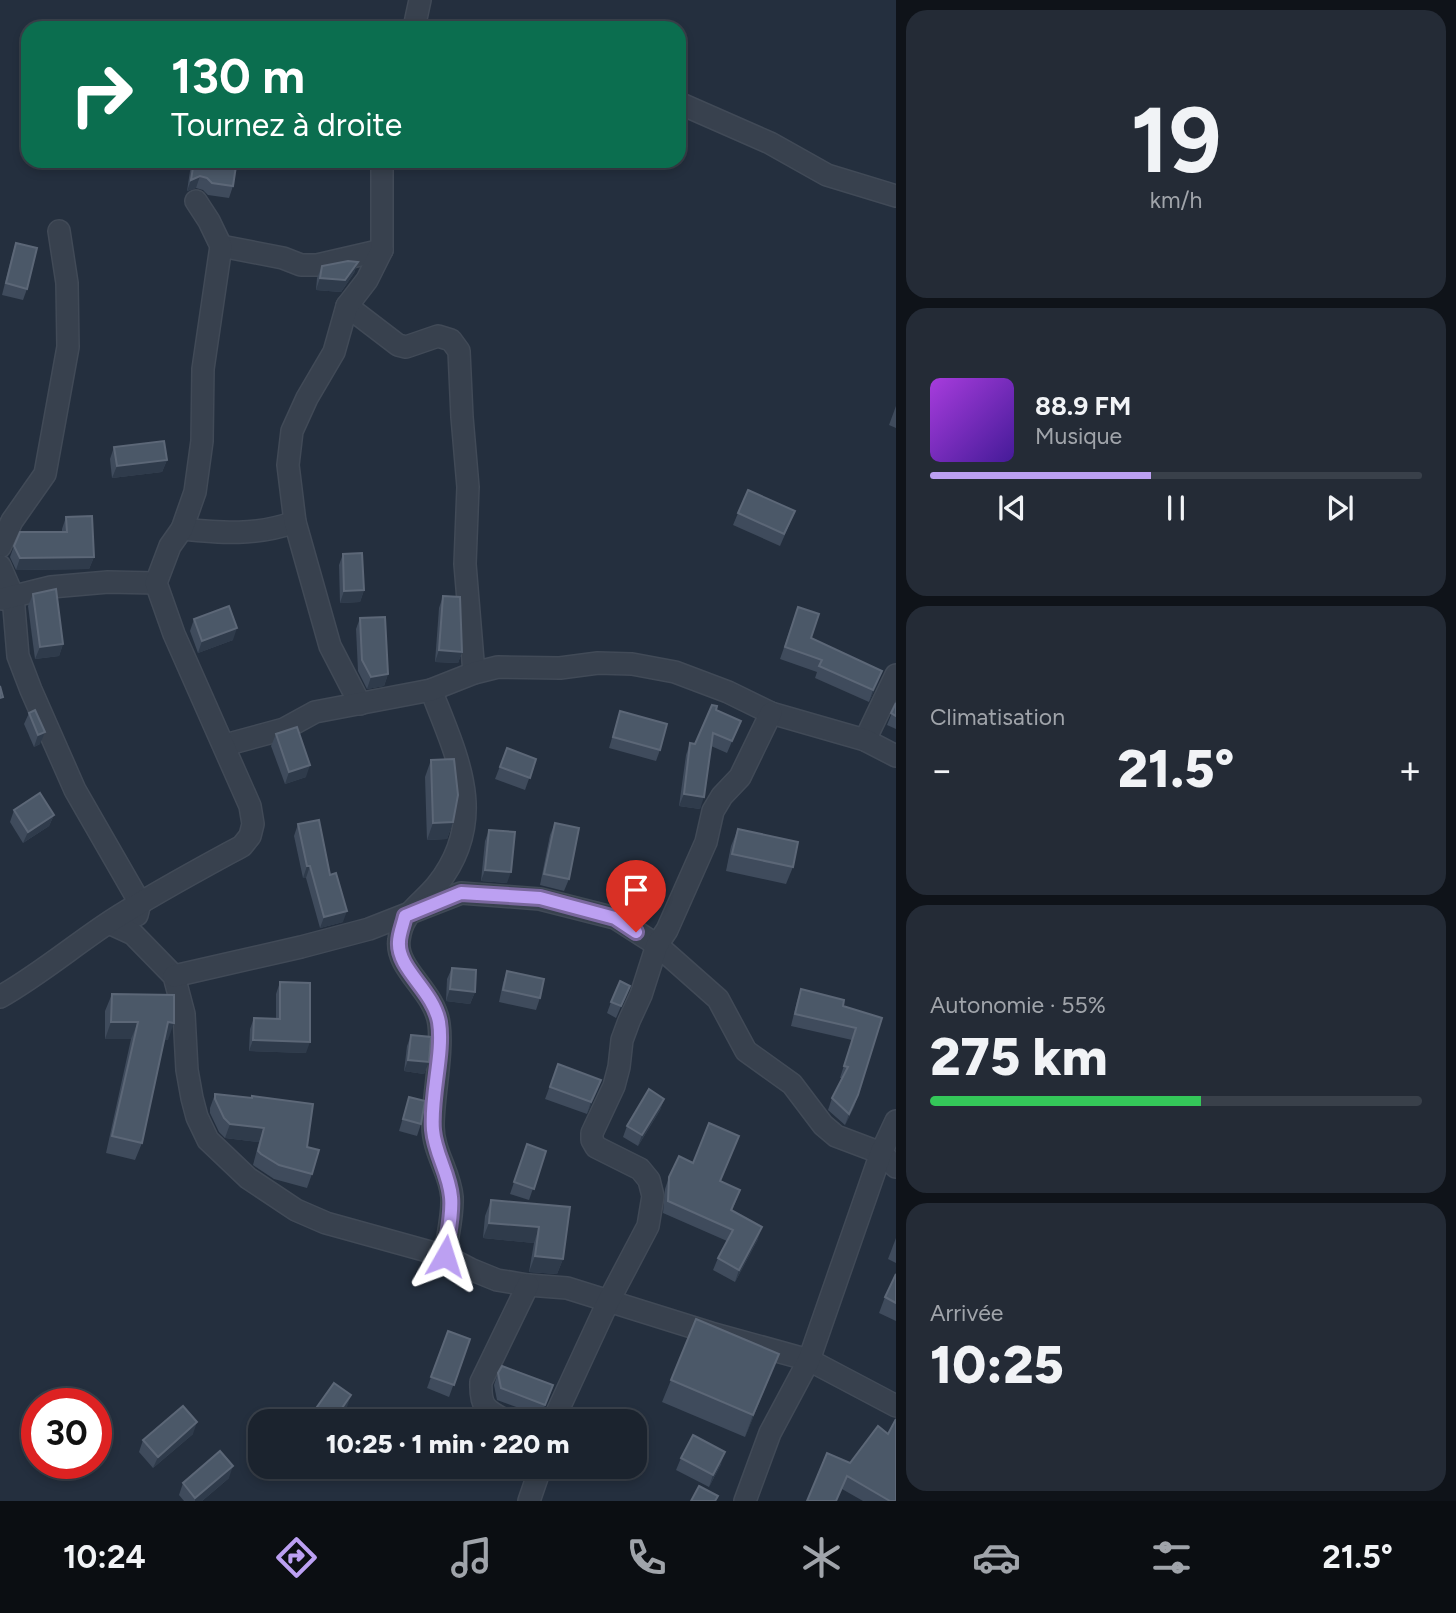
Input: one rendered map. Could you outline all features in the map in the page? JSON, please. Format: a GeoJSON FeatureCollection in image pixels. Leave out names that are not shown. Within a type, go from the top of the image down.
{"type":"FeatureCollection","features":[{"type":"Feature","properties":{"kind":"street"},"geometry":{"type":"LineString","coordinates":[[416,21],[420,0]]}},
{"type":"Feature","properties":{"kind":"street"},"geometry":{"type":"LineString","coordinates":[[686,106],[770,143],[827,175],[896,196]]}},
{"type":"Feature","properties":{"kind":"street"},"geometry":{"type":"LineString","coordinates":[[360,704],[330,646],[295,522],[288,465],[292,431],[307,398],[334,352],[346,306],[367,280],[383,250],[383,168]]}},
{"type":"Feature","properties":{"kind":"street"},"geometry":{"type":"LineString","coordinates":[[0,998],[140,903],[242,846],[250,836],[253,824],[250,806],[174,634],[156,583],[170,546],[182,529],[195,492],[202,441],[202,369],[221,246],[196,201]]}},
{"type":"Feature","properties":{"kind":"street"},"geometry":{"type":"LineString","coordinates":[[0,547],[12,521],[45,474],[68,347],[67,283],[60,231]]}},
{"type":"Feature","properties":{"kind":"street"},"geometry":{"type":"LineString","coordinates":[[221,246],[283,258],[300,265],[317,265],[383,250]]}},
{"type":"Feature","properties":{"kind":"street"},"geometry":{"type":"LineString","coordinates":[[346,306],[398,345],[406,347],[438,336],[451,340],[459,351],[468,487],[465,564],[474,673]]}},
{"type":"Feature","properties":{"kind":"street"},"geometry":{"type":"LineString","coordinates":[[182,529],[215,533],[262,532],[295,522]]}},
{"type":"Feature","properties":{"kind":"street"},"geometry":{"type":"LineString","coordinates":[[0,566],[18,656],[31,690],[75,790],[140,903],[133,934]]}},
{"type":"Feature","properties":{"kind":"street"},"geometry":{"type":"LineString","coordinates":[[7,598],[63,586],[108,582],[156,583]]}},
{"type":"Feature","properties":{"kind":"street"},"geometry":{"type":"LineString","coordinates":[[225,745],[284,729],[315,712],[431,690],[474,673],[498,667],[560,668],[598,663],[632,664],[675,671],[771,713],[865,740],[896,756]]}},
{"type":"Feature","properties":{"kind":"street"},"geometry":{"type":"LineString","coordinates":[[865,740],[896,675]]}},
{"type":"Feature","properties":{"kind":"street"},"geometry":{"type":"LineString","coordinates":[[431,690],[464,782],[466,830],[452,866],[431,893],[405,916],[398,941],[403,964],[428,995],[436,1009],[439,1026],[432,1128],[436,1151],[452,1197],[445,1256]]}},
{"type":"Feature","properties":{"kind":"street"},"geometry":{"type":"LineString","coordinates":[[559,1409],[608,1302],[648,1226],[653,1196],[649,1180],[639,1169],[596,1147],[592,1133],[614,1086],[622,1040],[641,995],[657,945],[667,930],[706,842],[713,811],[722,796],[740,777],[771,713]]}},
{"type":"Feature","properties":{"kind":"street"},"geometry":{"type":"LineString","coordinates":[[174,976],[301,947],[405,916],[461,893],[540,898],[615,918],[657,945],[718,999],[747,1051],[792,1084],[823,1125],[836,1136],[888,1160]]}},
{"type":"Feature","properties":{"kind":"street"},"geometry":{"type":"LineString","coordinates":[[109,923],[133,934],[174,976],[184,1014],[187,1070],[192,1098],[208,1140],[247,1178],[296,1210],[326,1223],[445,1256],[497,1280],[567,1287],[608,1302],[809,1360],[896,1406]]}},
{"type":"Feature","properties":{"kind":"street"},"geometry":{"type":"LineString","coordinates":[[745,1501],[770,1433],[809,1360],[888,1160],[896,1121]]}},
{"type":"Feature","properties":{"kind":"street"},"geometry":{"type":"LineString","coordinates":[[486,1409],[480,1397],[481,1382],[528,1285]]}},
{"type":"Feature","properties":{"kind":"street"},"geometry":{"type":"LineString","coordinates":[[529,1501],[537,1479]]}},
{"type":"Feature","properties":{"kind":"building"},"geometry":{"type":"Polygon","coordinates":[[[193,168],[236,168],[233,186],[212,183],[200,176],[191,180],[193,168]]]}},
{"type":"Feature","properties":{"kind":"building"},"geometry":{"type":"Polygon","coordinates":[[[16,243],[37,248],[27,289],[6,283],[16,243]]]}},
{"type":"Feature","properties":{"kind":"building"},"geometry":{"type":"Polygon","coordinates":[[[358,262],[345,280],[320,278],[322,266],[358,262]]]}},
{"type":"Feature","properties":{"kind":"building"},"geometry":{"type":"Polygon","coordinates":[[[164,441],[167,460],[117,466],[114,447],[164,441]]]}},
{"type":"Feature","properties":{"kind":"building"},"geometry":{"type":"Polygon","coordinates":[[[748,490],[795,511],[784,534],[738,513],[748,490]]]}},
{"type":"Feature","properties":{"kind":"building"},"geometry":{"type":"Polygon","coordinates":[[[92,516],[94,557],[20,558],[14,546],[20,532],[67,532],[66,517],[92,516]]]}},
{"type":"Feature","properties":{"kind":"building"},"geometry":{"type":"Polygon","coordinates":[[[362,553],[364,590],[344,591],[343,554],[362,553]]]}},
{"type":"Feature","properties":{"kind":"building"},"geometry":{"type":"Polygon","coordinates":[[[56,589],[63,644],[40,647],[33,594],[56,589]]]}},
{"type":"Feature","properties":{"kind":"building"},"geometry":{"type":"Polygon","coordinates":[[[443,596],[460,597],[462,652],[439,650],[443,596]]]}},
{"type":"Feature","properties":{"kind":"building"},"geometry":{"type":"Polygon","coordinates":[[[229,606],[237,628],[202,641],[194,619],[229,606]]]}},
{"type":"Feature","properties":{"kind":"building"},"geometry":{"type":"Polygon","coordinates":[[[798,607],[819,614],[811,638],[882,671],[873,690],[819,666],[822,660],[785,647],[798,607]]]}},
{"type":"Feature","properties":{"kind":"building"},"geometry":{"type":"Polygon","coordinates":[[[385,617],[388,674],[371,677],[362,660],[360,618],[385,617]]]}},
{"type":"Feature","properties":{"kind":"building"},"geometry":{"type":"Polygon","coordinates":[[[896,703],[896,716],[891,713],[896,703]]]}},
{"type":"Feature","properties":{"kind":"building"},"geometry":{"type":"Polygon","coordinates":[[[712,705],[717,706],[716,710],[741,721],[732,741],[713,733],[704,797],[684,794],[690,743],[695,744],[712,705]]]}},
{"type":"Feature","properties":{"kind":"building"},"geometry":{"type":"Polygon","coordinates":[[[35,710],[45,732],[38,735],[29,713],[35,710]]]}},
{"type":"Feature","properties":{"kind":"building"},"geometry":{"type":"Polygon","coordinates":[[[620,711],[667,724],[660,750],[613,737],[620,711]]]}},
{"type":"Feature","properties":{"kind":"building"},"geometry":{"type":"Polygon","coordinates":[[[297,727],[310,765],[289,772],[276,734],[297,727]]]}},
{"type":"Feature","properties":{"kind":"building"},"geometry":{"type":"Polygon","coordinates":[[[507,748],[536,759],[530,778],[500,767],[507,748]]]}},
{"type":"Feature","properties":{"kind":"building"},"geometry":{"type":"Polygon","coordinates":[[[454,759],[458,795],[453,822],[433,823],[431,760],[454,759]]]}},
{"type":"Feature","properties":{"kind":"building"},"geometry":{"type":"Polygon","coordinates":[[[40,793],[54,815],[28,832],[14,810],[40,793]]]}},
{"type":"Feature","properties":{"kind":"building"},"geometry":{"type":"Polygon","coordinates":[[[319,820],[330,875],[336,873],[347,911],[324,917],[310,866],[307,866],[298,824],[319,820]]]}},
{"type":"Feature","properties":{"kind":"building"},"geometry":{"type":"Polygon","coordinates":[[[555,823],[579,828],[569,879],[544,874],[555,823]]]}},
{"type":"Feature","properties":{"kind":"building"},"geometry":{"type":"Polygon","coordinates":[[[738,829],[798,842],[793,867],[732,854],[738,829]]]}},
{"type":"Feature","properties":{"kind":"building"},"geometry":{"type":"Polygon","coordinates":[[[489,830],[515,832],[511,872],[485,870],[489,830]]]}},
{"type":"Feature","properties":{"kind":"building"},"geometry":{"type":"Polygon","coordinates":[[[452,968],[476,970],[475,992],[450,989],[452,968]]]}},
{"type":"Feature","properties":{"kind":"building"},"geometry":{"type":"Polygon","coordinates":[[[507,971],[544,979],[540,998],[503,990],[507,971]]]}},
{"type":"Feature","properties":{"kind":"building"},"geometry":{"type":"Polygon","coordinates":[[[620,981],[630,986],[621,1006],[611,1002],[620,981]]]}},
{"type":"Feature","properties":{"kind":"building"},"geometry":{"type":"Polygon","coordinates":[[[280,982],[310,983],[310,1042],[253,1040],[254,1018],[280,1019],[280,982]]]}},
{"type":"Feature","properties":{"kind":"building"},"geometry":{"type":"Polygon","coordinates":[[[801,989],[844,1000],[843,1006],[882,1018],[858,1095],[849,1114],[832,1098],[848,1067],[844,1066],[856,1028],[795,1014],[801,989]]]}},
{"type":"Feature","properties":{"kind":"building"},"geometry":{"type":"Polygon","coordinates":[[[112,994],[174,995],[174,1023],[168,1022],[142,1143],[112,1136],[138,1022],[111,1022],[112,994]]]}},
{"type":"Feature","properties":{"kind":"building"},"geometry":{"type":"Polygon","coordinates":[[[411,1035],[431,1037],[429,1062],[408,1060],[411,1035]]]}},
{"type":"Feature","properties":{"kind":"building"},"geometry":{"type":"Polygon","coordinates":[[[558,1064],[601,1080],[591,1102],[550,1087],[558,1064]]]}},
{"type":"Feature","properties":{"kind":"building"},"geometry":{"type":"Polygon","coordinates":[[[649,1089],[664,1099],[642,1135],[627,1126],[649,1089]]]}},
{"type":"Feature","properties":{"kind":"building"},"geometry":{"type":"Polygon","coordinates":[[[215,1094],[313,1104],[307,1147],[319,1150],[312,1174],[279,1165],[261,1154],[258,1151],[264,1128],[230,1124],[224,1118],[215,1094]]]}},
{"type":"Feature","properties":{"kind":"building"},"geometry":{"type":"Polygon","coordinates":[[[409,1097],[425,1101],[421,1124],[403,1119],[409,1097]]]}},
{"type":"Feature","properties":{"kind":"building"},"geometry":{"type":"Polygon","coordinates":[[[709,1123],[739,1136],[720,1181],[740,1190],[731,1210],[762,1227],[739,1270],[718,1258],[733,1230],[668,1201],[669,1177],[679,1156],[693,1163],[709,1123]]]}},
{"type":"Feature","properties":{"kind":"building"},"geometry":{"type":"Polygon","coordinates":[[[527,1144],[546,1151],[534,1189],[514,1182],[527,1144]]]}},
{"type":"Feature","properties":{"kind":"building"},"geometry":{"type":"Polygon","coordinates":[[[491,1200],[570,1207],[563,1259],[535,1256],[539,1227],[489,1223],[491,1200]]]}},
{"type":"Feature","properties":{"kind":"building"},"geometry":{"type":"Polygon","coordinates":[[[896,1274],[896,1303],[885,1297],[896,1274]]]}},
{"type":"Feature","properties":{"kind":"building"},"geometry":{"type":"Polygon","coordinates":[[[696,1319],[779,1354],[753,1415],[671,1380],[696,1319]]]}},
{"type":"Feature","properties":{"kind":"building"},"geometry":{"type":"Polygon","coordinates":[[[448,1331],[470,1339],[454,1385],[431,1377],[448,1331]]]}},
{"type":"Feature","properties":{"kind":"building"},"geometry":{"type":"Polygon","coordinates":[[[502,1366],[553,1385],[545,1405],[501,1388],[498,1373],[502,1366]]]}},
{"type":"Feature","properties":{"kind":"building"},"geometry":{"type":"Polygon","coordinates":[[[334,1383],[351,1395],[341,1409],[316,1409],[334,1383]]]}},
{"type":"Feature","properties":{"kind":"building"},"geometry":{"type":"Polygon","coordinates":[[[183,1406],[197,1422],[158,1457],[143,1440],[183,1406]]]}},
{"type":"Feature","properties":{"kind":"building"},"geometry":{"type":"Polygon","coordinates":[[[896,1419],[896,1501],[890,1501],[847,1476],[836,1501],[807,1501],[827,1453],[850,1463],[878,1426],[888,1434],[896,1419]]]}},
{"type":"Feature","properties":{"kind":"building"},"geometry":{"type":"Polygon","coordinates":[[[693,1435],[725,1452],[713,1475],[681,1458],[693,1435]]]}},
{"type":"Feature","properties":{"kind":"building"},"geometry":{"type":"Polygon","coordinates":[[[220,1451],[233,1466],[195,1498],[183,1483],[220,1451]]]}},
{"type":"Feature","properties":{"kind":"building"},"geometry":{"type":"Polygon","coordinates":[[[699,1486],[718,1496],[715,1501],[691,1501],[699,1486]]]}},
{"type":"Feature","properties":{"kind":"route"},"geometry":{"type":"LineString","coordinates":[[445,1256],[452,1197],[436,1151],[432,1128],[439,1026],[436,1009],[403,964],[399,952],[398,941],[405,916],[461,893],[540,898],[615,918],[636,932]]}}]}
